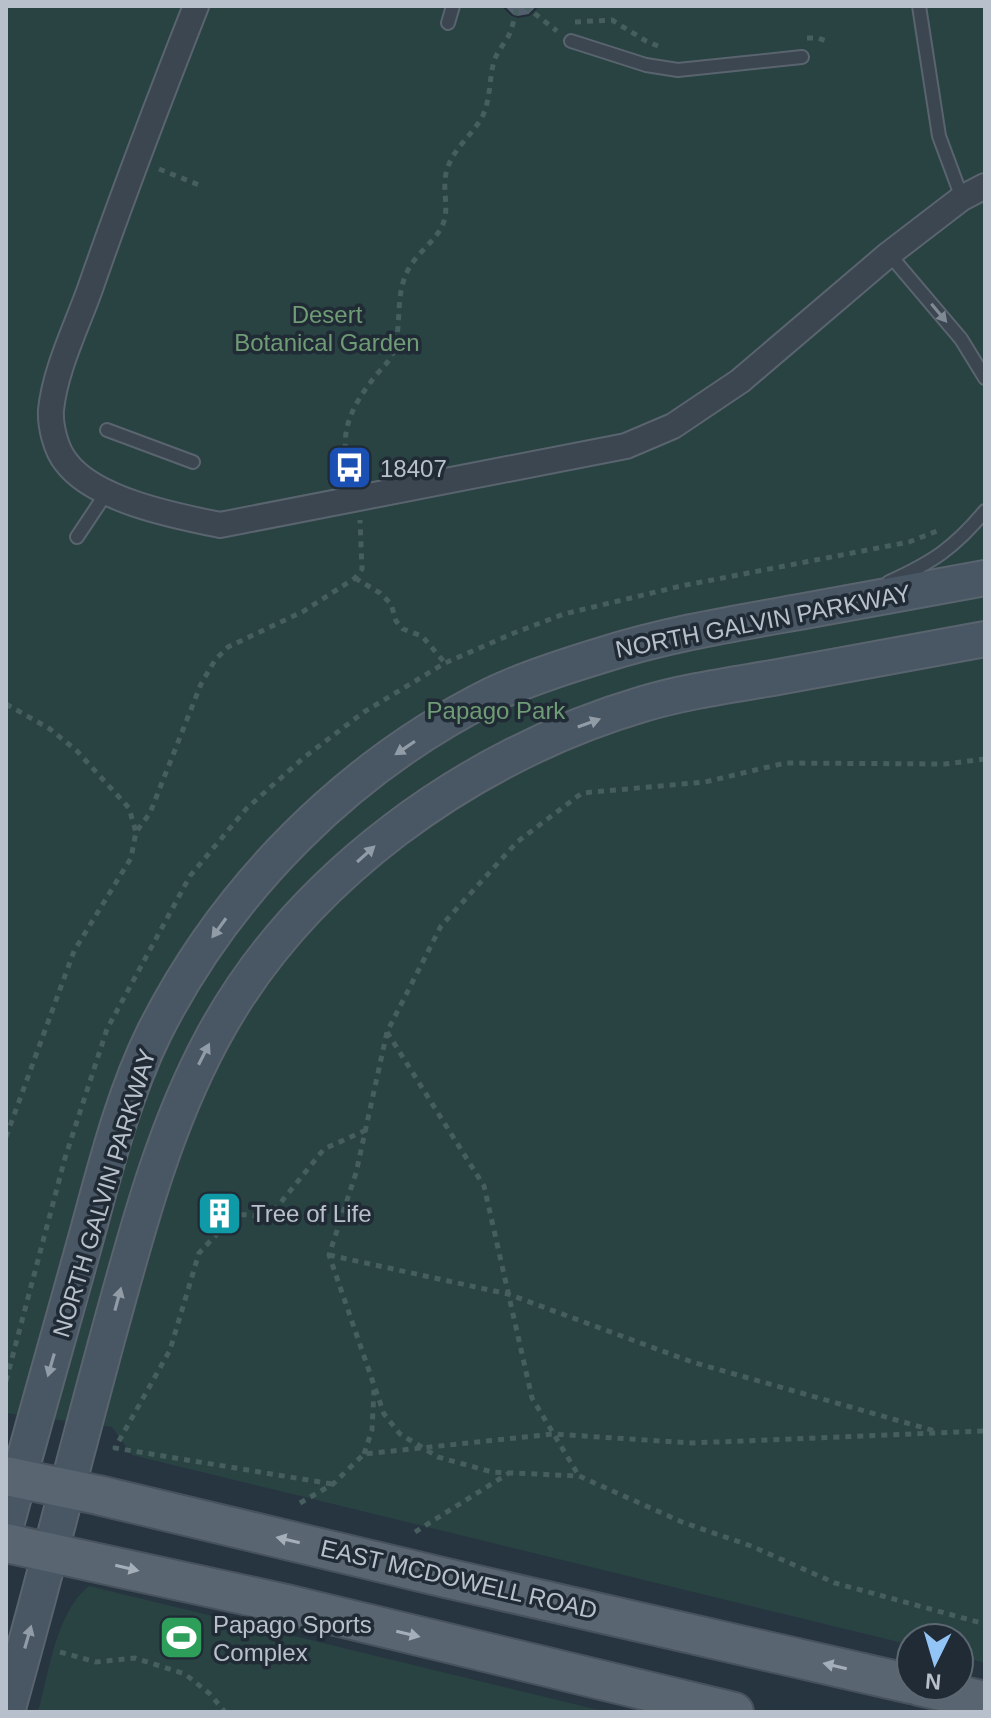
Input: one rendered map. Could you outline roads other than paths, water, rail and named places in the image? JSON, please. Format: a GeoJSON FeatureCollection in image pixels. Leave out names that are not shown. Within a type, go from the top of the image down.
{"type":"FeatureCollection","features":[{"type":"Feature","properties":{"kind":"main road","name":"NORTH GALVIN PARKWAY"},"geometry":{"type":"LineString","coordinates":[[6,1526],[12,1478],[138,1070],[155,1032],[201,954],[252,885],[291,842],[363,778],[440,725],[493,695],[598,656],[653,640],[985,578]]}},
{"type":"Feature","properties":{"kind":"main road","name":"NORTH GALVIN PARKWAY"},"geometry":{"type":"LineString","coordinates":[[7,1712],[136,1235],[167,1135],[213,1037],[242,988],[300,918],[381,840],[429,804],[477,773],[580,726],[641,705],[694,692],[985,639]]}},
{"type":"Feature","properties":{"kind":"main road","name":"EAST MCDOWELL ROAD"},"geometry":{"type":"LineString","coordinates":[[12,1478],[67,1488],[895,1680]]}},
{"type":"Feature","properties":{"kind":"main road"},"geometry":{"type":"LineString","coordinates":[[6,1543],[734,1712]]}},
{"type":"Feature","properties":{"kind":"street"},"geometry":{"type":"LineString","coordinates":[[193,7],[103,251],[58,379],[51,410],[52,428],[64,461],[81,477],[107,492],[175,516],[220,525],[626,446],[673,426],[740,381],[889,254],[962,198],[985,186]]}},
{"type":"Feature","properties":{"kind":"lane"},"geometry":{"type":"LineString","coordinates":[[448,23],[453,6]]}},
{"type":"Feature","properties":{"kind":"lane"},"geometry":{"type":"LineString","coordinates":[[919,6],[939,136],[962,198]]}},
{"type":"Feature","properties":{"kind":"lane"},"geometry":{"type":"LineString","coordinates":[[571,41],[646,65],[678,70],[802,57]]}},
{"type":"Feature","properties":{"kind":"lane"},"geometry":{"type":"LineString","coordinates":[[889,254],[961,339],[985,378]]}},
{"type":"Feature","properties":{"kind":"lane"},"geometry":{"type":"LineString","coordinates":[[107,430],[193,462]]}},
{"type":"Feature","properties":{"kind":"lane"},"geometry":{"type":"LineString","coordinates":[[77,537],[107,492]]}},
{"type":"Feature","properties":{"kind":"lane"},"geometry":{"type":"LineString","coordinates":[[837,605],[925,565],[952,547],[985,511]]}},
{"type":"Feature","properties":{"kind":"place","name":"18407"},"geometry":{"type":"Point","coordinates":[349,468]}},
{"type":"Feature","properties":{"kind":"place","name":"Tree of Life"},"geometry":{"type":"Point","coordinates":[220,1213]}},
{"type":"Feature","properties":{"kind":"place","name":"Papago Sports Complex"},"geometry":{"type":"Point","coordinates":[182,1638]}},
{"type":"Feature","properties":{"kind":"park label","name":"Desert Botanical Garden"},"geometry":{"type":"Point","coordinates":[327,328]}},
{"type":"Feature","properties":{"kind":"park label","name":"Papago Park"},"geometry":{"type":"Point","coordinates":[496,710]}}]}
